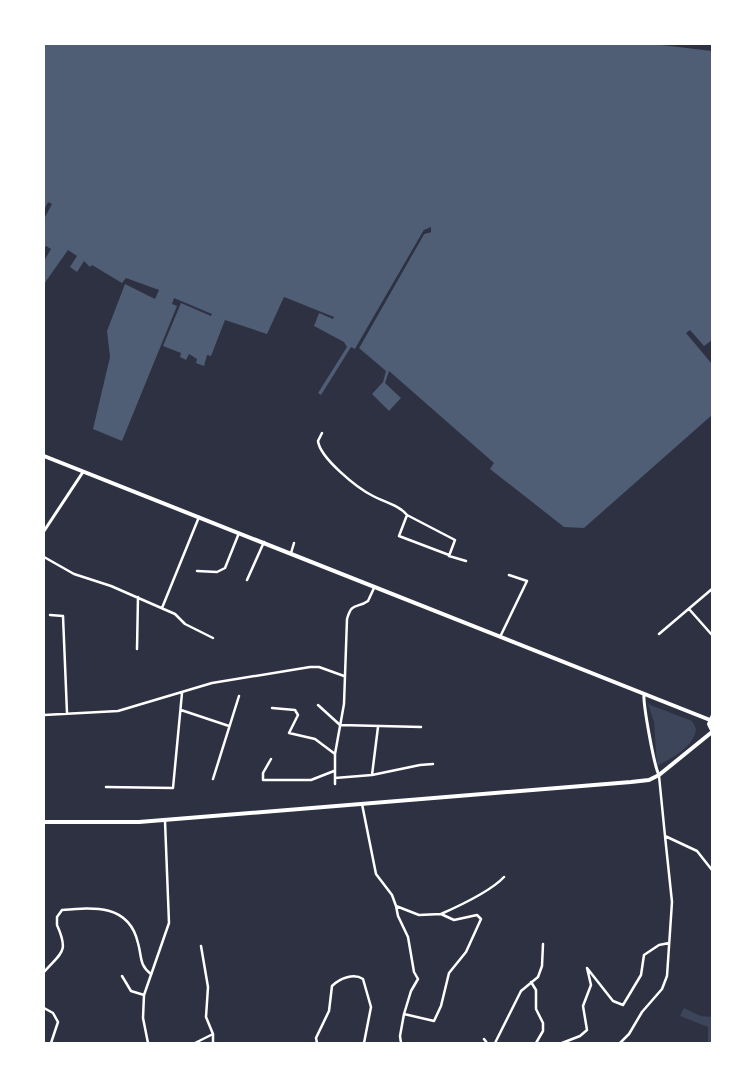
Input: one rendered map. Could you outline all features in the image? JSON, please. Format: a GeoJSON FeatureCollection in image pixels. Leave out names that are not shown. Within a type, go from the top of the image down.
{"type":"FeatureCollection","features":[{"type":"Feature","properties":{"kind":"main road"},"geometry":{"type":"LineString","coordinates":[[44,456],[711,719],[709,726],[712,731],[659,775],[649,780],[138,822],[44,822]]}},
{"type":"Feature","properties":{"kind":"main road"},"geometry":{"type":"LineString","coordinates":[[44,531],[83,472]]}},
{"type":"Feature","properties":{"kind":"main road"},"geometry":{"type":"LineString","coordinates":[[644,694],[643,703],[649,722],[654,767],[659,775]]}},
{"type":"Feature","properties":{"kind":"street"},"geometry":{"type":"LineString","coordinates":[[322,434],[318,441],[326,458],[364,491],[404,510],[407,515],[455,540],[450,556]]}},
{"type":"Feature","properties":{"kind":"street"},"geometry":{"type":"LineString","coordinates":[[407,515],[399,536],[466,561]]}},
{"type":"Feature","properties":{"kind":"street"},"geometry":{"type":"LineString","coordinates":[[162,608],[199,517]]}},
{"type":"Feature","properties":{"kind":"street"},"geometry":{"type":"LineString","coordinates":[[197,571],[217,572],[225,568],[239,533]]}},
{"type":"Feature","properties":{"kind":"street"},"geometry":{"type":"LineString","coordinates":[[247,580],[264,542]]}},
{"type":"Feature","properties":{"kind":"street"},"geometry":{"type":"LineString","coordinates":[[291,553],[294,543]]}},
{"type":"Feature","properties":{"kind":"street"},"geometry":{"type":"LineString","coordinates":[[44,557],[74,574],[175,614],[184,624],[213,638]]}},
{"type":"Feature","properties":{"kind":"street"},"geometry":{"type":"LineString","coordinates":[[500,637],[527,581],[509,575]]}},
{"type":"Feature","properties":{"kind":"street"},"geometry":{"type":"LineString","coordinates":[[335,784],[334,771],[344,704],[347,619],[349,610],[368,601],[375,587]]}},
{"type":"Feature","properties":{"kind":"street"},"geometry":{"type":"LineString","coordinates":[[659,634],[712,590]]}},
{"type":"Feature","properties":{"kind":"street"},"geometry":{"type":"LineString","coordinates":[[137,649],[138,598]]}},
{"type":"Feature","properties":{"kind":"street"},"geometry":{"type":"LineString","coordinates":[[689,609],[712,635]]}},
{"type":"Feature","properties":{"kind":"street"},"geometry":{"type":"LineString","coordinates":[[50,615],[63,616],[66,713]]}},
{"type":"Feature","properties":{"kind":"street"},"geometry":{"type":"LineString","coordinates":[[44,715],[118,711],[212,683],[310,667],[344,676]]}},
{"type":"Feature","properties":{"kind":"street"},"geometry":{"type":"LineString","coordinates":[[106,788],[173,788],[182,693]]}},
{"type":"Feature","properties":{"kind":"street"},"geometry":{"type":"LineString","coordinates":[[213,779],[239,696]]}},
{"type":"Feature","properties":{"kind":"street"},"geometry":{"type":"LineString","coordinates":[[318,705],[340,725],[421,727]]}},
{"type":"Feature","properties":{"kind":"street"},"geometry":{"type":"LineString","coordinates":[[272,708],[295,710],[298,715],[289,734],[316,738],[336,754]]}},
{"type":"Feature","properties":{"kind":"street"},"geometry":{"type":"LineString","coordinates":[[181,710],[229,726]]}},
{"type":"Feature","properties":{"kind":"street"},"geometry":{"type":"LineString","coordinates":[[372,776],[378,727]]}},
{"type":"Feature","properties":{"kind":"street"},"geometry":{"type":"LineString","coordinates":[[272,759],[263,773],[263,780],[311,780],[334,771]]}},
{"type":"Feature","properties":{"kind":"street"},"geometry":{"type":"LineString","coordinates":[[335,778],[372,776],[420,764],[433,764]]}},
{"type":"Feature","properties":{"kind":"street"},"geometry":{"type":"LineString","coordinates":[[620,1043],[629,1034],[642,1012],[665,984],[672,902],[659,775]]}},
{"type":"Feature","properties":{"kind":"street"},"geometry":{"type":"LineString","coordinates":[[362,804],[376,874],[392,895],[398,916],[408,938],[414,972],[418,979],[411,991],[404,1014],[400,1036],[401,1043]]}},
{"type":"Feature","properties":{"kind":"street"},"geometry":{"type":"LineString","coordinates":[[148,1043],[144,1018],[144,995],[169,923],[165,819]]}},
{"type":"Feature","properties":{"kind":"street"},"geometry":{"type":"LineString","coordinates":[[665,836],[697,851],[712,870]]}},
{"type":"Feature","properties":{"kind":"street"},"geometry":{"type":"LineString","coordinates":[[396,906],[419,915],[441,914],[498,884],[504,877]]}},
{"type":"Feature","properties":{"kind":"street"},"geometry":{"type":"LineString","coordinates":[[44,972],[57,959],[63,949],[63,934],[57,925],[62,910],[97,907],[118,915],[133,929],[139,946],[142,966],[150,974]]}},
{"type":"Feature","properties":{"kind":"street"},"geometry":{"type":"LineString","coordinates":[[404,1014],[436,1020],[449,973],[466,952],[481,918],[478,915],[473,915],[454,920],[441,914]]}},
{"type":"Feature","properties":{"kind":"street"},"geometry":{"type":"LineString","coordinates":[[562,1043],[584,1034],[587,1030],[583,1006],[591,985],[588,968],[613,1001],[624,1006],[641,975],[644,955],[659,945],[669,943]]}},
{"type":"Feature","properties":{"kind":"street"},"geometry":{"type":"LineString","coordinates":[[495,1043],[521,991],[538,977],[542,966],[543,944]]}},
{"type":"Feature","properties":{"kind":"street"},"geometry":{"type":"LineString","coordinates":[[202,946],[208,987],[206,1017],[213,1034],[213,1043]]}},
{"type":"Feature","properties":{"kind":"street"},"geometry":{"type":"LineString","coordinates":[[122,976],[131,991],[144,995]]}},
{"type":"Feature","properties":{"kind":"street"},"geometry":{"type":"LineString","coordinates":[[317,1043],[316,1038],[329,1011],[332,986],[342,980],[356,976],[363,979],[371,1007],[364,1043]]}},
{"type":"Feature","properties":{"kind":"street"},"geometry":{"type":"LineString","coordinates":[[532,982],[536,990],[536,1009],[543,1023],[543,1031],[536,1043]]}},
{"type":"Feature","properties":{"kind":"street"},"geometry":{"type":"LineString","coordinates":[[44,1008],[53,1013],[58,1022],[51,1043]]}},
{"type":"Feature","properties":{"kind":"street"},"geometry":{"type":"LineString","coordinates":[[195,1043],[213,1034]]}},
{"type":"Feature","properties":{"kind":"street"},"geometry":{"type":"LineString","coordinates":[[484,1039],[487,1043]]}},
{"type":"Feature","properties":{"kind":"shaded area"},"geometry":{"type":"Polygon","coordinates":[[[44,44],[653,44],[712,51],[712,340],[704,346],[690,330],[686,333],[712,364],[712,415],[584,528],[564,527],[490,469],[494,463],[389,371],[385,383],[401,398],[389,411],[372,394],[383,382],[386,371],[359,348],[424,234],[431,232],[424,230],[355,349],[351,347],[321,395],[318,393],[347,347],[344,342],[314,326],[319,313],[333,319],[334,317],[284,297],[267,334],[225,320],[211,356],[207,355],[204,366],[196,363],[197,359],[189,354],[186,360],[180,357],[181,353],[163,346],[181,303],[211,316],[212,314],[174,298],[172,304],[177,306],[122,441],[93,429],[110,357],[107,331],[125,284],[155,299],[159,290],[126,278],[122,283],[92,265],[90,267],[84,261],[77,272],[70,267],[77,256],[68,250],[44,284],[44,261],[51,249],[46,246],[44,249],[44,219],[52,204],[48,202],[44,210],[44,44]]]}},
{"type":"Feature","properties":{"kind":"shaded area"},"geometry":{"type":"Polygon","coordinates":[[[648,704],[692,721],[696,729],[695,735],[687,746],[675,756],[657,766],[654,722],[648,704]]]}},
{"type":"Feature","properties":{"kind":"shaded area"},"geometry":{"type":"Polygon","coordinates":[[[684,1008],[701,1016],[712,1017],[712,1043],[708,1043],[708,1027],[680,1016],[684,1008]]]}},
{"type":"Feature","properties":{"kind":"pier"},"geometry":{"type":"Polygon","coordinates":[[[431,227],[431,232],[424,234],[359,348],[355,349],[424,230],[431,227]]]}}]}
